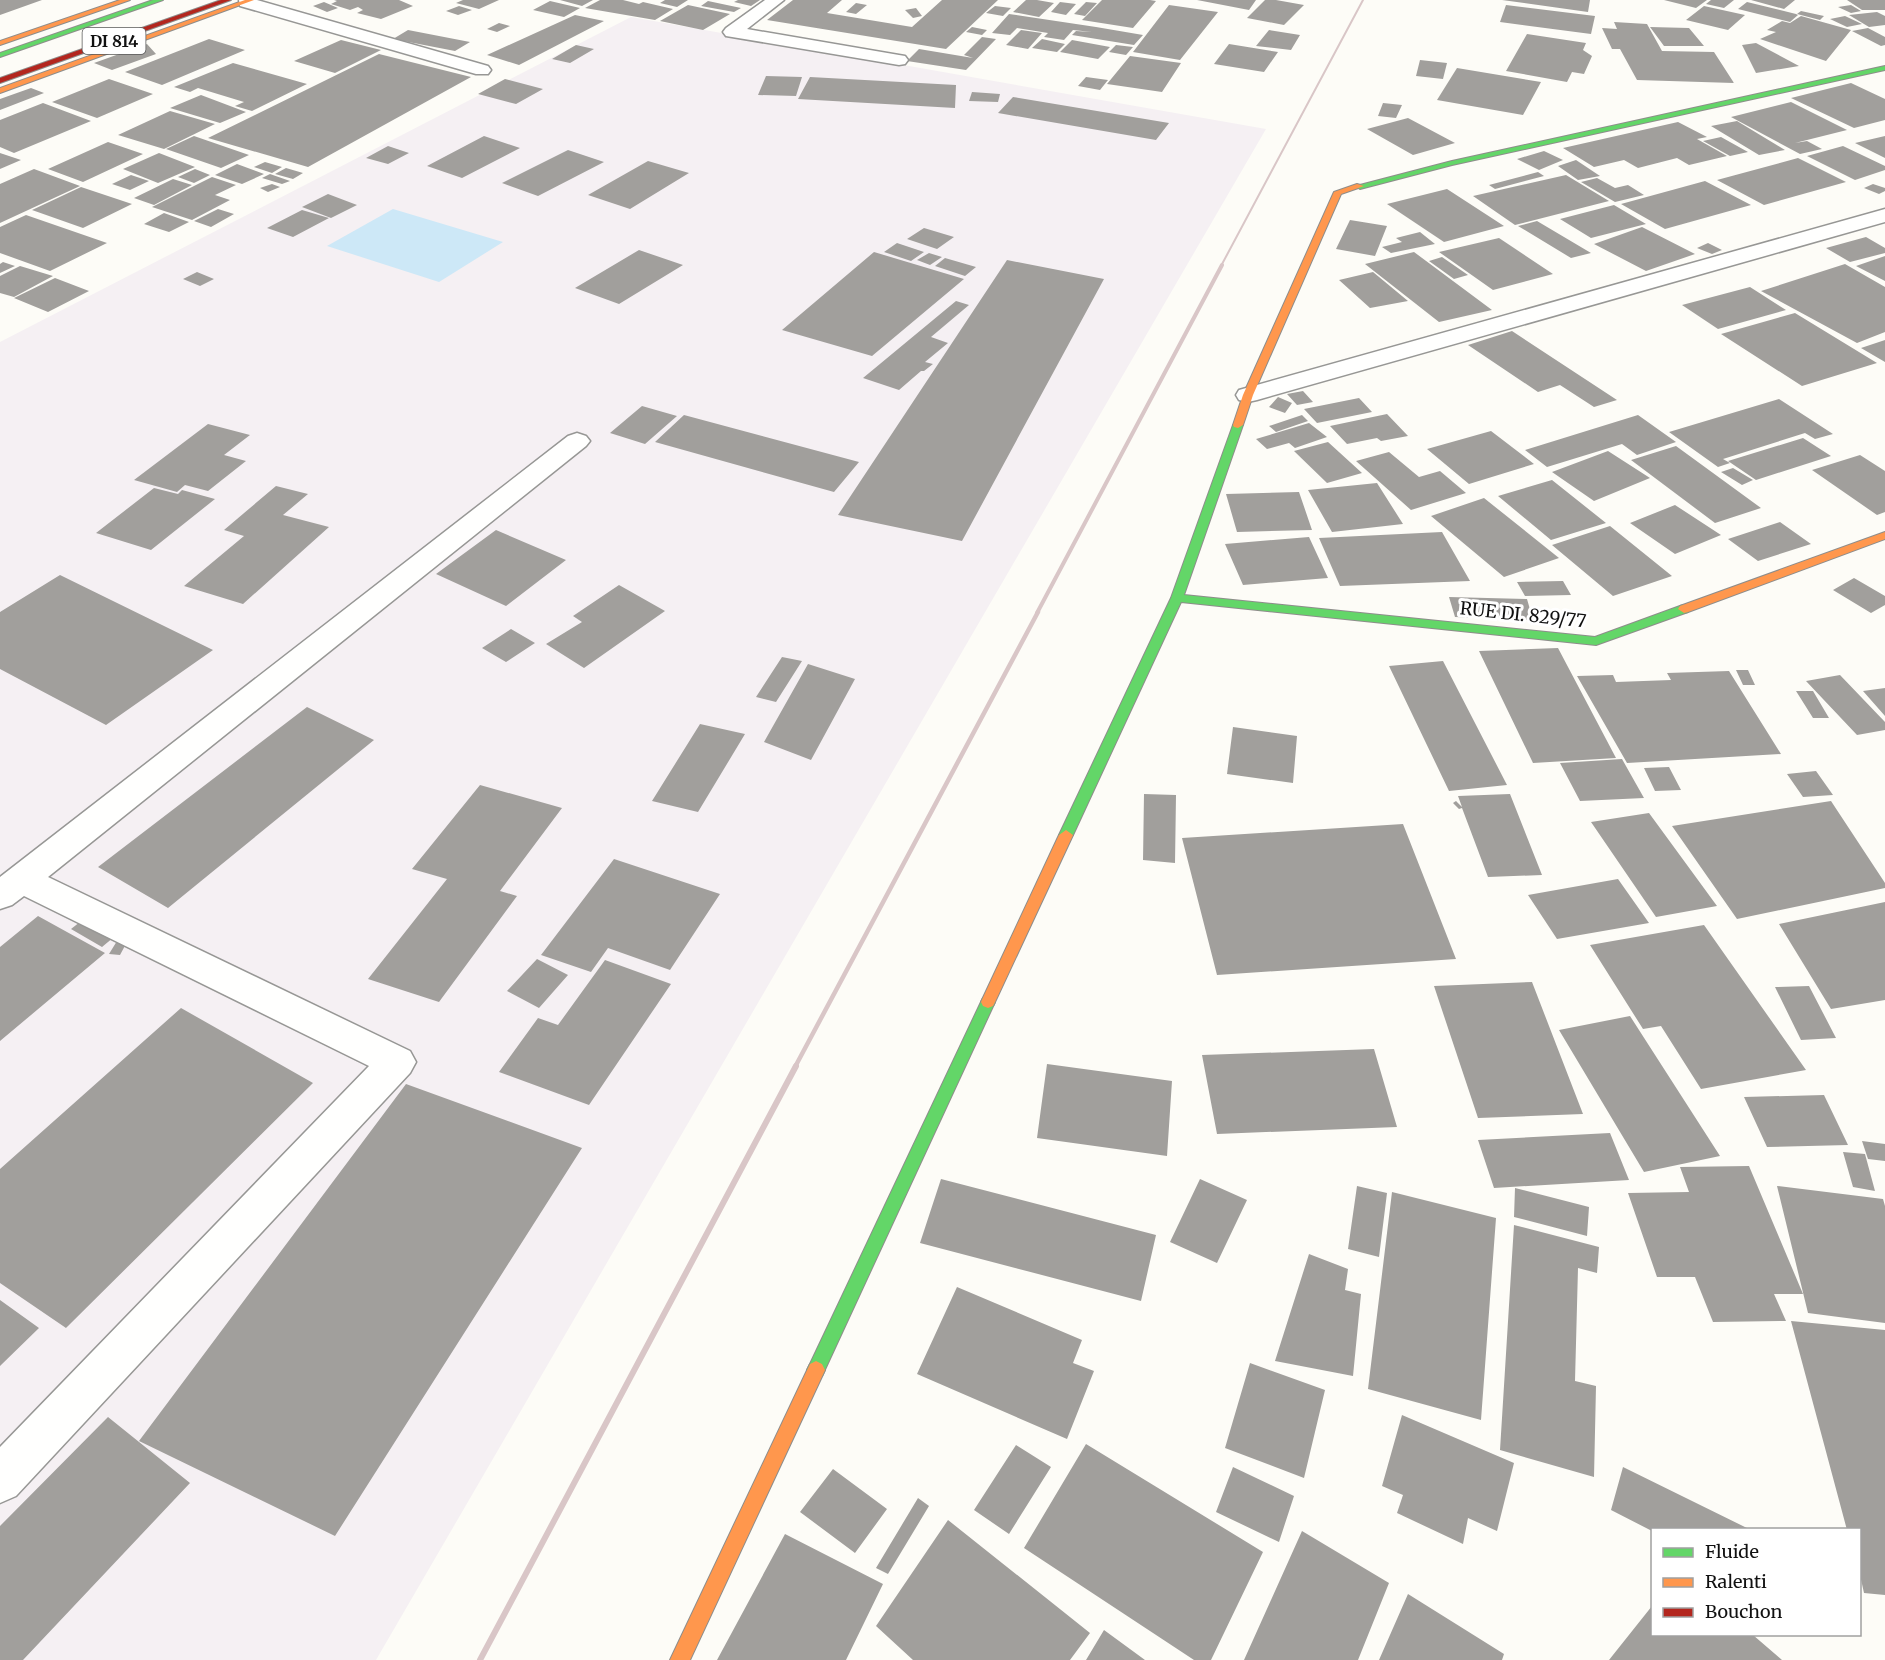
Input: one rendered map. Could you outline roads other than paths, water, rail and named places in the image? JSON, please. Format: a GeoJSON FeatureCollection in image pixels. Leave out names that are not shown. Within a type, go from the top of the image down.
{"type":"FeatureCollection","features":[{"type":"Feature","properties":{"kind":"street"},"geometry":{"type":"LineString","coordinates":[[0,43],[127,0]]}},
{"type":"Feature","properties":{"kind":"street","name":"DI 814"},"geometry":{"type":"LineString","coordinates":[[0,55],[160,0]]}},
{"type":"Feature","properties":{"kind":"street","name":"DI 814"},"geometry":{"type":"LineString","coordinates":[[0,81],[228,0]]}},
{"type":"Feature","properties":{"kind":"street"},"geometry":{"type":"LineString","coordinates":[[776,0],[732,32],[899,60]]}},
{"type":"Feature","properties":{"kind":"street"},"geometry":{"type":"LineString","coordinates":[[0,91],[249,1],[482,70]]}},
{"type":"Feature","properties":{"kind":"street"},"geometry":{"type":"LineString","coordinates":[[680,1660],[1177,598],[1248,395],[1338,192],[1452,163],[1885,68]]}},
{"type":"Feature","properties":{"kind":"street"},"geometry":{"type":"LineString","coordinates":[[1248,395],[1885,215]]}},
{"type":"Feature","properties":{"kind":"street"},"geometry":{"type":"LineString","coordinates":[[0,1480],[397,1062],[11,888],[577,441]]}},
{"type":"Feature","properties":{"kind":"street","name":"RUE DI. 829/77"},"geometry":{"type":"LineString","coordinates":[[1177,598],[1596,641],[1885,535]]}},
{"type":"Feature","properties":{"kind":"water"},"geometry":{"type":"Polygon","coordinates":[[[393,209],[503,242],[439,282],[327,246],[393,209]]]}},
{"type":"Feature","properties":{"kind":"railway"},"geometry":{"type":"LineString","coordinates":[[1221,266],[1363,0]]}},
{"type":"Feature","properties":{"kind":"railway"},"geometry":{"type":"LineString","coordinates":[[1037,613],[1222,265]]}},
{"type":"Feature","properties":{"kind":"railway"},"geometry":{"type":"LineString","coordinates":[[795,1067],[1038,612]]}},
{"type":"Feature","properties":{"kind":"railway"},"geometry":{"type":"LineString","coordinates":[[480,1660],[796,1066]]}}]}
